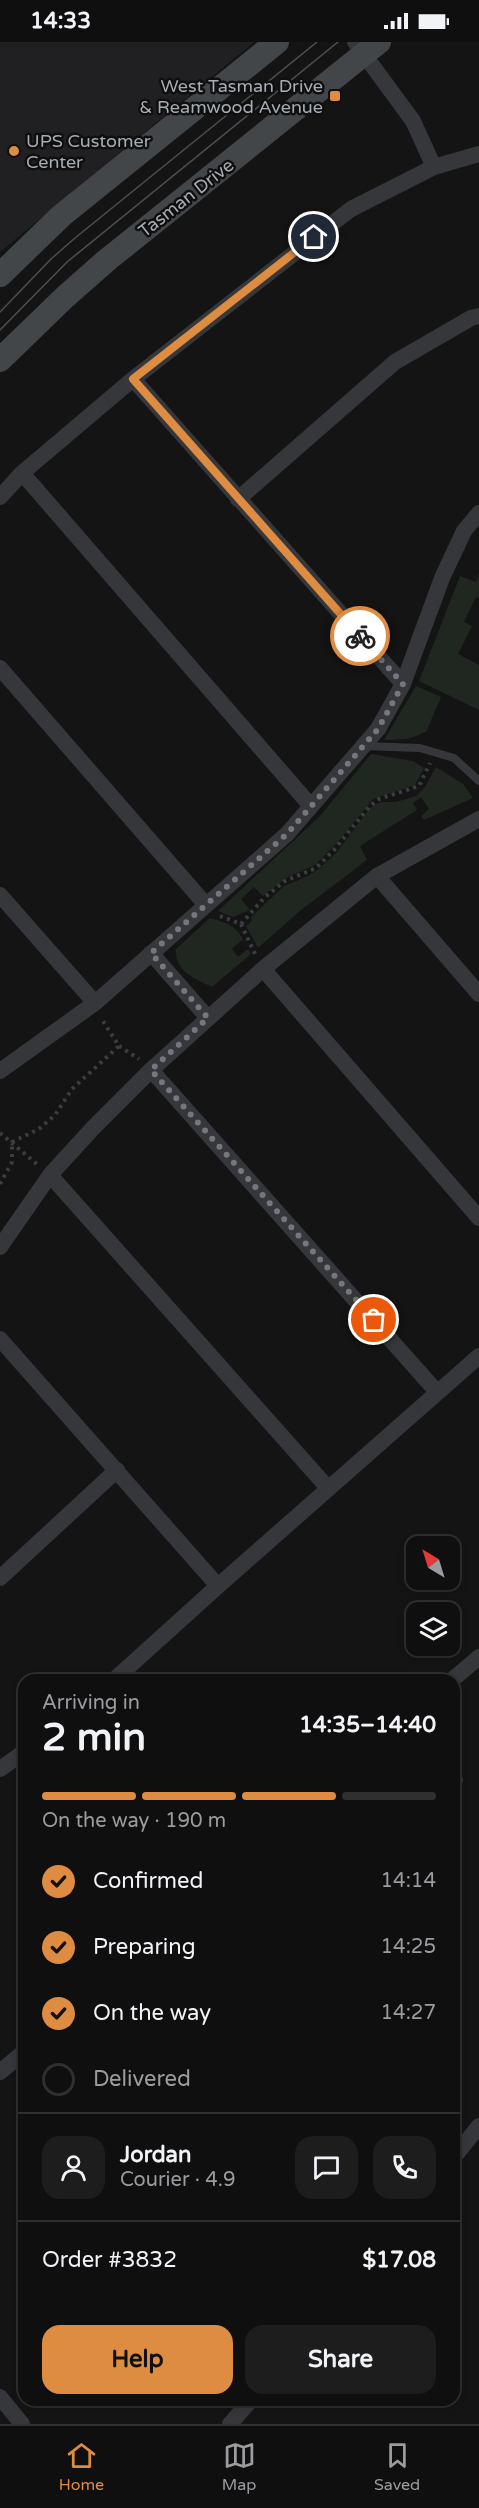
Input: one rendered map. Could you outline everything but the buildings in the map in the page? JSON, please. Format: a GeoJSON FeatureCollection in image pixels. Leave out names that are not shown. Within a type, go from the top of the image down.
{"type":"FeatureCollection","features":[{"type":"Feature","properties":{"kind":"main road"},"geometry":{"type":"LineString","coordinates":[[0,275],[61,216],[277,42]]}},
{"type":"Feature","properties":{"kind":"main road","name":"Tasman Drive"},"geometry":{"type":"LineString","coordinates":[[0,360],[107,260],[366,46]]}},
{"type":"Feature","properties":{"kind":"street"},"geometry":{"type":"LineString","coordinates":[[366,46],[413,122],[434,167]]}},
{"type":"Feature","properties":{"kind":"street"},"geometry":{"type":"LineString","coordinates":[[0,497],[22,473],[133,379],[351,208],[434,167],[479,154]]}},
{"type":"Feature","properties":{"kind":"street"},"geometry":{"type":"LineString","coordinates":[[238,499],[395,362],[471,318],[479,316]]}},
{"type":"Feature","properties":{"kind":"street"},"geometry":{"type":"LineString","coordinates":[[133,379],[403,684]]}},
{"type":"Feature","properties":{"kind":"street"},"geometry":{"type":"LineString","coordinates":[[22,473],[310,806]]}},
{"type":"Feature","properties":{"kind":"street"},"geometry":{"type":"LineString","coordinates":[[0,1071],[94,1004],[287,834],[378,729],[403,684],[442,578],[464,531],[479,513]]}},
{"type":"Feature","properties":{"kind":"street"},"geometry":{"type":"LineString","coordinates":[[0,668],[206,905]]}},
{"type":"Feature","properties":{"kind":"street"},"geometry":{"type":"LineString","coordinates":[[0,1246],[50,1175],[151,1070],[208,1018],[263,969],[377,876],[479,819]]}},
{"type":"Feature","properties":{"kind":"street"},"geometry":{"type":"LineString","coordinates":[[377,876],[479,994]]}},
{"type":"Feature","properties":{"kind":"street"},"geometry":{"type":"LineString","coordinates":[[0,895],[94,1004]]}},
{"type":"Feature","properties":{"kind":"street"},"geometry":{"type":"LineString","coordinates":[[151,953],[208,1018]]}},
{"type":"Feature","properties":{"kind":"street"},"geometry":{"type":"LineString","coordinates":[[263,969],[479,1218]]}},
{"type":"Feature","properties":{"kind":"street"},"geometry":{"type":"LineString","coordinates":[[151,1070],[437,1392]]}},
{"type":"Feature","properties":{"kind":"street"},"geometry":{"type":"LineString","coordinates":[[50,1175],[328,1488]]}},
{"type":"Feature","properties":{"kind":"street"},"geometry":{"type":"LineString","coordinates":[[0,1339],[218,1586]]}},
{"type":"Feature","properties":{"kind":"street"},"geometry":{"type":"LineString","coordinates":[[121,1674],[479,1356]]}},
{"type":"Feature","properties":{"kind":"street"},"geometry":{"type":"LineString","coordinates":[[0,1578],[117,1470]]}},
{"type":"Feature","properties":{"kind":"street"},"geometry":{"type":"LineString","coordinates":[[459,1674],[479,1657]]}},
{"type":"Feature","properties":{"kind":"street"},"geometry":{"type":"LineString","coordinates":[[0,1769],[18,1756]]}},
{"type":"Feature","properties":{"kind":"street"},"geometry":{"type":"LineString","coordinates":[[0,2072],[18,2057]]}},
{"type":"Feature","properties":{"kind":"street"},"geometry":{"type":"LineString","coordinates":[[460,2150],[479,2126]]}},
{"type":"Feature","properties":{"kind":"street"},"geometry":{"type":"LineString","coordinates":[[0,2397],[22,2424]]}},
{"type":"Feature","properties":{"kind":"street"},"geometry":{"type":"LineString","coordinates":[[230,2424],[246,2406]]}},
{"type":"Feature","properties":{"kind":"lane"},"geometry":{"type":"LineString","coordinates":[[363,746],[420,748],[454,758],[479,781]]}},
{"type":"Feature","properties":{"kind":"path"},"geometry":{"type":"LineString","coordinates":[[241,924],[265,897],[285,881],[316,868],[369,807],[379,799],[419,786],[436,753]]}},
{"type":"Feature","properties":{"kind":"path"},"geometry":{"type":"LineString","coordinates":[[206,905],[214,914],[241,924],[263,969]]}},
{"type":"Feature","properties":{"kind":"path"},"geometry":{"type":"LineString","coordinates":[[12,1142],[39,1129],[55,1115],[72,1089],[119,1046],[94,1004]]}},
{"type":"Feature","properties":{"kind":"path"},"geometry":{"type":"LineString","coordinates":[[0,1133],[50,1175]]}},
{"type":"Feature","properties":{"kind":"path"},"geometry":{"type":"LineString","coordinates":[[0,1185],[12,1162],[12,1142]]}},
{"type":"Feature","properties":{"kind":"shaded area"},"geometry":{"type":"Polygon","coordinates":[[[0,42],[254,42],[0,252],[0,42]]]}},
{"type":"Feature","properties":{"kind":"shaded area"},"geometry":{"type":"Polygon","coordinates":[[[479,574],[479,598],[476,597],[464,622],[472,626],[458,654],[479,665],[479,710],[419,681],[460,576],[476,582],[479,574]]]}},
{"type":"Feature","properties":{"kind":"shaded area"},"geometry":{"type":"Polygon","coordinates":[[[416,686],[441,697],[426,732],[408,739],[384,740],[416,686]]]}},
{"type":"Feature","properties":{"kind":"shaded area"},"geometry":{"type":"Polygon","coordinates":[[[371,754],[413,761],[424,768],[415,785],[373,799],[337,843],[315,865],[286,878],[263,896],[254,887],[241,899],[250,910],[233,917],[218,911],[320,816],[371,754]]]}},
{"type":"Feature","properties":{"kind":"shaded area"},"geometry":{"type":"Polygon","coordinates":[[[436,767],[463,784],[473,798],[424,820],[421,816],[429,809],[421,797],[413,803],[417,810],[360,846],[367,860],[301,910],[258,948],[246,926],[252,921],[251,917],[284,886],[320,868],[337,852],[370,808],[380,802],[396,802],[416,796],[425,787],[436,767]]]}},
{"type":"Feature","properties":{"kind":"shaded area"},"geometry":{"type":"Polygon","coordinates":[[[210,918],[230,925],[240,934],[243,939],[232,949],[238,957],[248,949],[251,954],[212,987],[182,969],[176,957],[176,949],[210,918]]]}},
{"type":"Feature","properties":{"kind":"tram line"},"geometry":{"type":"LineString","coordinates":[[0,312],[51,259],[75,238],[317,42]]}},
{"type":"Feature","properties":{"kind":"tram line"},"geometry":{"type":"LineString","coordinates":[[0,330],[67,262],[338,42]]}},
{"type":"Feature","properties":{"kind":"way so far"},"geometry":{"type":"LineString","coordinates":[[360,636],[403,684],[378,729],[287,834],[151,953],[208,1018],[151,1070],[374,1320]]}},
{"type":"Feature","properties":{"kind":"place","name":"West Tasman Drive & Reamwood Avenue"},"geometry":{"type":"Point","coordinates":[335,96]}},
{"type":"Feature","properties":{"kind":"place","name":"UPS Customer Center"},"geometry":{"type":"Point","coordinates":[14,151]}},
{"type":"Feature","properties":{"kind":"route"},"geometry":{"type":"LineString","coordinates":[[314,237],[133,379],[360,636]]}}]}
